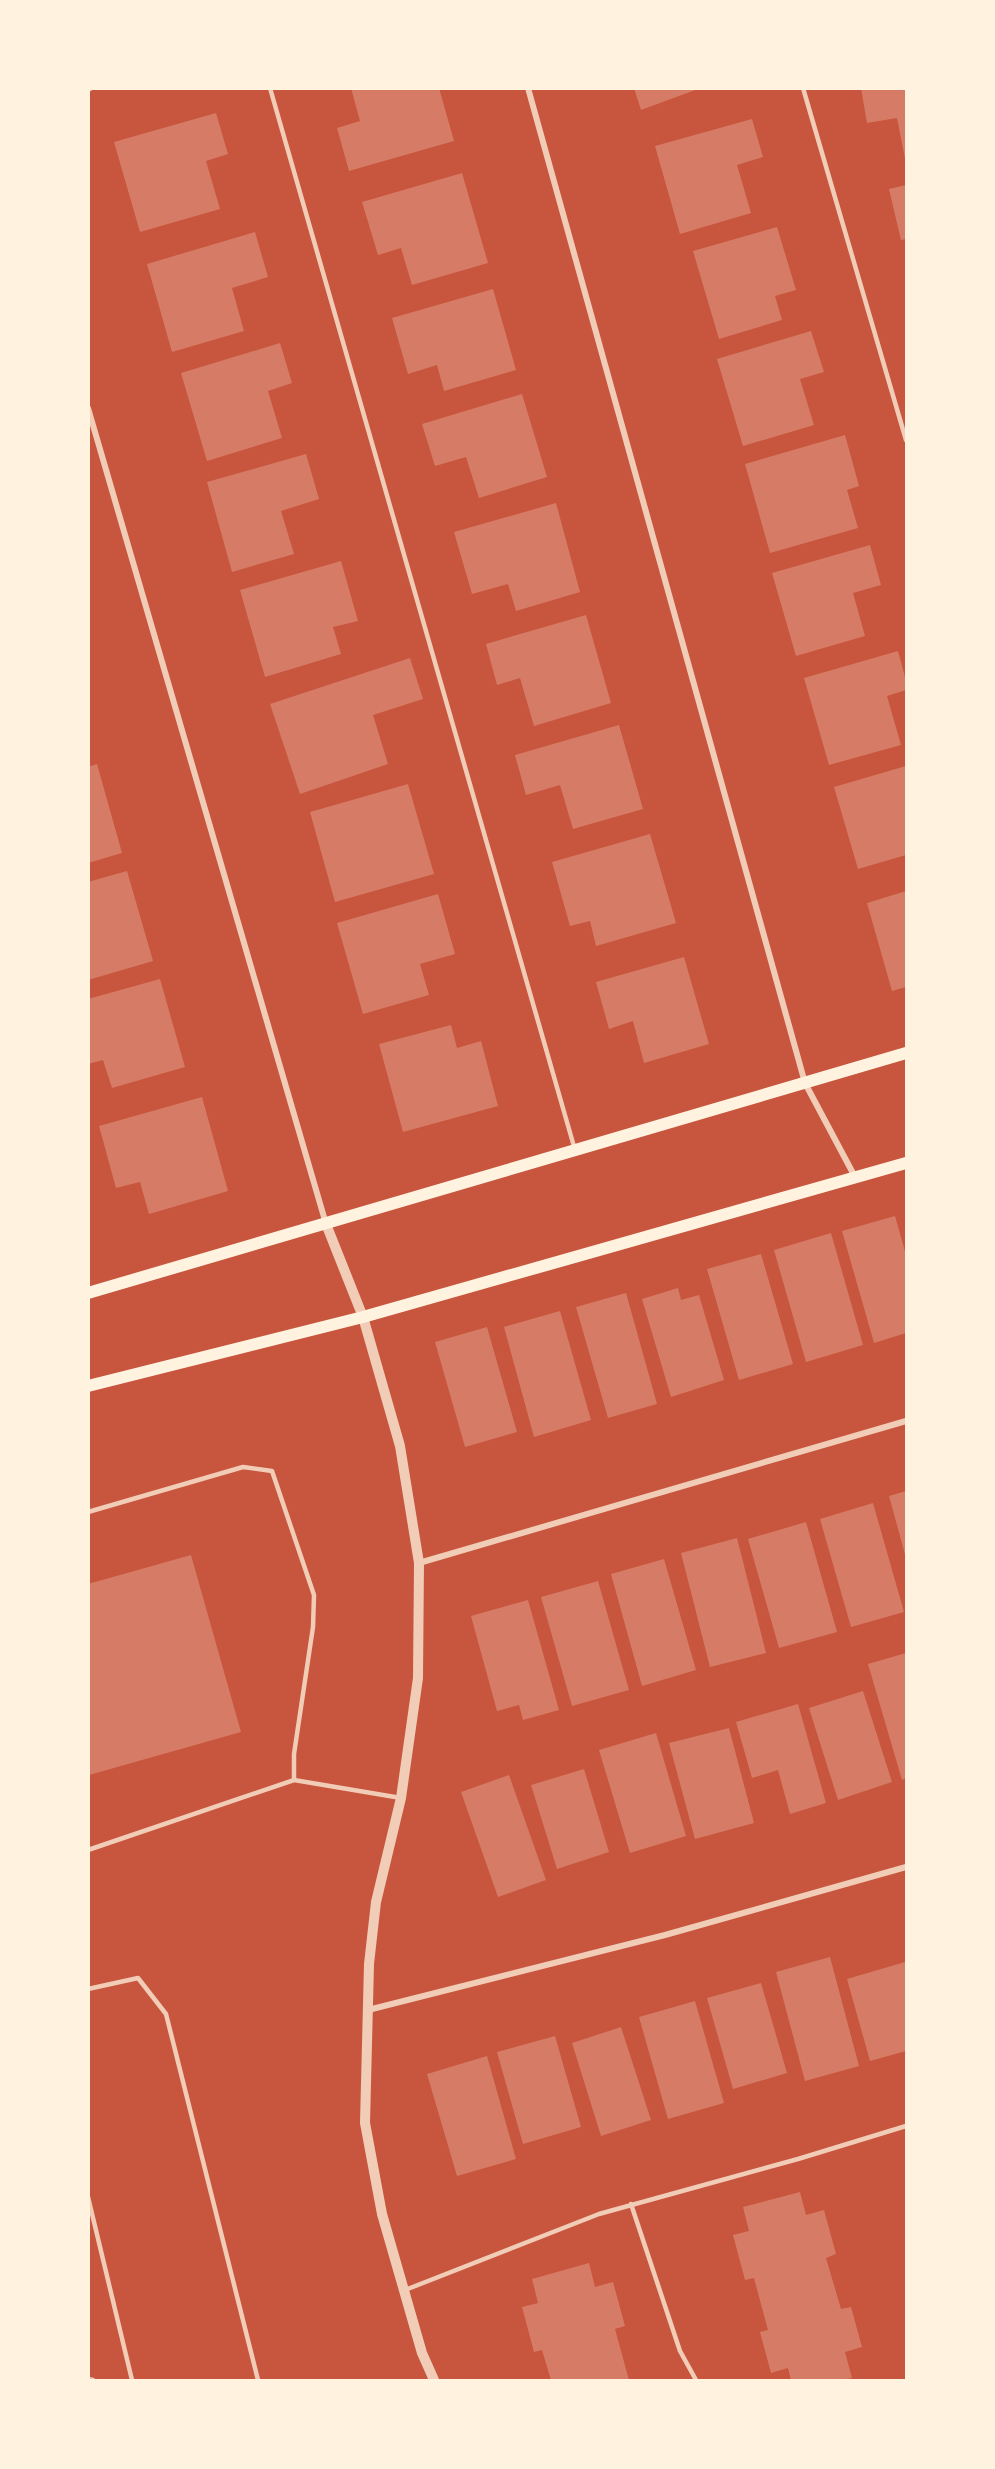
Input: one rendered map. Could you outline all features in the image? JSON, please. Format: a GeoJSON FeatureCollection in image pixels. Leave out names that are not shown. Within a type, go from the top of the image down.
{"type":"FeatureCollection","features":[{"type":"Feature","properties":{"kind":"main road"},"geometry":{"type":"LineString","coordinates":[[89,1292],[906,1053]]}},
{"type":"Feature","properties":{"kind":"main road"},"geometry":{"type":"LineString","coordinates":[[88,1386],[363,1317],[906,1163]]}},
{"type":"Feature","properties":{"kind":"street"},"geometry":{"type":"LineString","coordinates":[[528,88],[805,1083],[855,1178]]}},
{"type":"Feature","properties":{"kind":"street"},"geometry":{"type":"LineString","coordinates":[[88,408],[326,1224],[363,1317],[400,1446],[419,1563],[418,1678],[401,1798],[376,1902],[369,1964],[365,2123],[382,2214],[422,2353],[434,2380]]}},
{"type":"Feature","properties":{"kind":"street"},"geometry":{"type":"LineString","coordinates":[[419,1563],[906,1421]]}},
{"type":"Feature","properties":{"kind":"street"},"geometry":{"type":"LineString","coordinates":[[367,2010],[665,1935],[906,1867]]}},
{"type":"Feature","properties":{"kind":"lane"},"geometry":{"type":"LineString","coordinates":[[270,88],[576,1151]]}},
{"type":"Feature","properties":{"kind":"lane"},"geometry":{"type":"LineString","coordinates":[[803,88],[906,440]]}},
{"type":"Feature","properties":{"kind":"lane"},"geometry":{"type":"LineString","coordinates":[[88,1512],[243,1467],[272,1471],[314,1595],[313,1627],[294,1754],[294,1780]]}},
{"type":"Feature","properties":{"kind":"lane"},"geometry":{"type":"LineString","coordinates":[[88,1850],[294,1780],[401,1798]]}},
{"type":"Feature","properties":{"kind":"lane"},"geometry":{"type":"LineString","coordinates":[[88,1989],[138,1978],[166,2014],[258,2380]]}},
{"type":"Feature","properties":{"kind":"lane"},"geometry":{"type":"LineString","coordinates":[[405,2290],[599,2214],[798,2159],[906,2126]]}},
{"type":"Feature","properties":{"kind":"lane"},"geometry":{"type":"LineString","coordinates":[[89,2197],[132,2380]]}},
{"type":"Feature","properties":{"kind":"lane"},"geometry":{"type":"LineString","coordinates":[[631,2204],[680,2351],[696,2380]]}},
{"type":"Feature","properties":{"kind":"lane"},"geometry":{"type":"LineString","coordinates":[[88,2379],[93,2380]]}},
{"type":"Feature","properties":{"kind":"building"},"geometry":{"type":"Polygon","coordinates":[[[351,88],[439,88],[454,141],[349,171],[337,128],[360,121],[351,88]]]}},
{"type":"Feature","properties":{"kind":"building"},"geometry":{"type":"Polygon","coordinates":[[[634,88],[698,88],[698,89],[641,110],[634,88]]]}},
{"type":"Feature","properties":{"kind":"building"},"geometry":{"type":"Polygon","coordinates":[[[861,88],[906,88],[906,164],[897,118],[867,123],[861,88]]]}},
{"type":"Feature","properties":{"kind":"building"},"geometry":{"type":"Polygon","coordinates":[[[216,113],[228,154],[206,161],[220,209],[140,232],[114,142],[216,113]]]}},
{"type":"Feature","properties":{"kind":"building"},"geometry":{"type":"Polygon","coordinates":[[[752,119],[763,157],[737,165],[751,213],[680,234],[655,146],[752,119]]]}},
{"type":"Feature","properties":{"kind":"building"},"geometry":{"type":"Polygon","coordinates":[[[462,173],[488,263],[412,285],[401,248],[378,255],[362,202],[462,173]]]}},
{"type":"Feature","properties":{"kind":"building"},"geometry":{"type":"Polygon","coordinates":[[[906,185],[906,239],[901,240],[889,189],[906,185]]]}},
{"type":"Feature","properties":{"kind":"building"},"geometry":{"type":"Polygon","coordinates":[[[777,227],[796,290],[775,296],[782,320],[719,339],[693,251],[777,227]]]}},
{"type":"Feature","properties":{"kind":"building"},"geometry":{"type":"Polygon","coordinates":[[[255,232],[268,277],[232,288],[244,331],[172,352],[147,264],[255,232]]]}},
{"type":"Feature","properties":{"kind":"building"},"geometry":{"type":"Polygon","coordinates":[[[493,289],[516,370],[444,391],[437,365],[408,374],[392,318],[493,289]]]}},
{"type":"Feature","properties":{"kind":"building"},"geometry":{"type":"Polygon","coordinates":[[[811,331],[824,372],[800,379],[814,425],[743,446],[717,359],[811,331]]]}},
{"type":"Feature","properties":{"kind":"building"},"geometry":{"type":"Polygon","coordinates":[[[280,343],[292,383],[268,391],[282,438],[207,461],[181,373],[280,343]]]}},
{"type":"Feature","properties":{"kind":"building"},"geometry":{"type":"Polygon","coordinates":[[[522,394],[547,477],[479,498],[466,457],[435,466],[422,424],[522,394]]]}},
{"type":"Feature","properties":{"kind":"building"},"geometry":{"type":"Polygon","coordinates":[[[845,435],[859,486],[847,490],[858,528],[770,553],[745,464],[845,435]]]}},
{"type":"Feature","properties":{"kind":"building"},"geometry":{"type":"Polygon","coordinates":[[[306,454],[319,499],[281,511],[294,554],[232,572],[207,482],[306,454]]]}},
{"type":"Feature","properties":{"kind":"building"},"geometry":{"type":"Polygon","coordinates":[[[556,503],[580,592],[516,611],[508,584],[472,594],[454,532],[556,503]]]}},
{"type":"Feature","properties":{"kind":"building"},"geometry":{"type":"Polygon","coordinates":[[[870,545],[881,585],[853,593],[865,636],[796,656],[772,573],[870,545]]]}},
{"type":"Feature","properties":{"kind":"building"},"geometry":{"type":"Polygon","coordinates":[[[341,561],[358,621],[333,627],[341,654],[265,677],[240,590],[341,561]]]}},
{"type":"Feature","properties":{"kind":"building"},"geometry":{"type":"Polygon","coordinates":[[[586,615],[611,703],[534,726],[520,678],[497,685],[486,644],[586,615]]]}},
{"type":"Feature","properties":{"kind":"building"},"geometry":{"type":"Polygon","coordinates":[[[898,651],[906,681],[906,690],[887,696],[901,745],[829,765],[804,678],[898,651]]]}},
{"type":"Feature","properties":{"kind":"building"},"geometry":{"type":"Polygon","coordinates":[[[410,658],[423,699],[373,715],[388,764],[300,794],[270,704],[410,658]]]}},
{"type":"Feature","properties":{"kind":"building"},"geometry":{"type":"Polygon","coordinates":[[[619,725],[643,809],[573,829],[560,785],[526,795],[515,755],[619,725]]]}},
{"type":"Feature","properties":{"kind":"building"},"geometry":{"type":"Polygon","coordinates":[[[97,764],[122,853],[88,863],[88,767],[97,764]]]}},
{"type":"Feature","properties":{"kind":"building"},"geometry":{"type":"Polygon","coordinates":[[[906,766],[906,855],[858,869],[834,787],[906,766]]]}},
{"type":"Feature","properties":{"kind":"building"},"geometry":{"type":"Polygon","coordinates":[[[408,784],[434,874],[335,902],[310,812],[408,784]]]}},
{"type":"Feature","properties":{"kind":"building"},"geometry":{"type":"Polygon","coordinates":[[[650,834],[676,923],[596,946],[590,921],[570,926],[552,862],[650,834]]]}},
{"type":"Feature","properties":{"kind":"building"},"geometry":{"type":"Polygon","coordinates":[[[127,871],[153,961],[88,980],[88,882],[127,871]]]}},
{"type":"Feature","properties":{"kind":"building"},"geometry":{"type":"Polygon","coordinates":[[[906,891],[906,987],[892,991],[867,903],[906,891]]]}},
{"type":"Feature","properties":{"kind":"building"},"geometry":{"type":"Polygon","coordinates":[[[438,894],[455,954],[420,964],[429,995],[363,1014],[337,923],[438,894]]]}},
{"type":"Feature","properties":{"kind":"building"},"geometry":{"type":"Polygon","coordinates":[[[684,957],[709,1044],[644,1063],[633,1021],[609,1029],[596,982],[684,957]]]}},
{"type":"Feature","properties":{"kind":"building"},"geometry":{"type":"Polygon","coordinates":[[[160,979],[185,1067],[112,1088],[103,1060],[88,1064],[88,999],[160,979]]]}},
{"type":"Feature","properties":{"kind":"building"},"geometry":{"type":"Polygon","coordinates":[[[451,1025],[457,1048],[481,1041],[498,1106],[403,1132],[379,1044],[451,1025]]]}},
{"type":"Feature","properties":{"kind":"building"},"geometry":{"type":"Polygon","coordinates":[[[202,1097],[228,1191],[149,1214],[140,1182],[116,1188],[99,1126],[202,1097]]]}},
{"type":"Feature","properties":{"kind":"building"},"geometry":{"type":"Polygon","coordinates":[[[895,1216],[906,1255],[906,1333],[874,1343],[842,1231],[895,1216]]]}},
{"type":"Feature","properties":{"kind":"building"},"geometry":{"type":"Polygon","coordinates":[[[831,1233],[863,1345],[806,1362],[774,1250],[831,1233]]]}},
{"type":"Feature","properties":{"kind":"building"},"geometry":{"type":"Polygon","coordinates":[[[761,1254],[793,1364],[739,1380],[707,1269],[761,1254]]]}},
{"type":"Feature","properties":{"kind":"building"},"geometry":{"type":"Polygon","coordinates":[[[678,1288],[681,1300],[699,1295],[724,1380],[671,1397],[642,1299],[678,1288]]]}},
{"type":"Feature","properties":{"kind":"building"},"geometry":{"type":"Polygon","coordinates":[[[626,1293],[657,1404],[608,1418],[576,1307],[626,1293]]]}},
{"type":"Feature","properties":{"kind":"building"},"geometry":{"type":"Polygon","coordinates":[[[560,1311],[591,1420],[534,1437],[504,1327],[560,1311]]]}},
{"type":"Feature","properties":{"kind":"building"},"geometry":{"type":"Polygon","coordinates":[[[487,1327],[517,1432],[465,1447],[435,1342],[487,1327]]]}},
{"type":"Feature","properties":{"kind":"building"},"geometry":{"type":"Polygon","coordinates":[[[906,1491],[906,1558],[889,1496],[906,1491]]]}},
{"type":"Feature","properties":{"kind":"building"},"geometry":{"type":"Polygon","coordinates":[[[873,1503],[904,1612],[851,1627],[820,1519],[873,1503]]]}},
{"type":"Feature","properties":{"kind":"building"},"geometry":{"type":"Polygon","coordinates":[[[806,1522],[837,1632],[779,1648],[748,1539],[806,1522]]]}},
{"type":"Feature","properties":{"kind":"building"},"geometry":{"type":"Polygon","coordinates":[[[737,1538],[766,1653],[710,1667],[681,1553],[737,1538]]]}},
{"type":"Feature","properties":{"kind":"building"},"geometry":{"type":"Polygon","coordinates":[[[191,1555],[241,1732],[89,1775],[88,1584],[191,1555]]]}},
{"type":"Feature","properties":{"kind":"building"},"geometry":{"type":"Polygon","coordinates":[[[664,1559],[696,1670],[642,1686],[611,1574],[664,1559]]]}},
{"type":"Feature","properties":{"kind":"building"},"geometry":{"type":"Polygon","coordinates":[[[598,1581],[629,1690],[572,1706],[541,1597],[598,1581]]]}},
{"type":"Feature","properties":{"kind":"building"},"geometry":{"type":"Polygon","coordinates":[[[528,1600],[559,1710],[523,1720],[519,1705],[497,1711],[471,1616],[528,1600]]]}},
{"type":"Feature","properties":{"kind":"building"},"geometry":{"type":"Polygon","coordinates":[[[906,1653],[906,1778],[902,1780],[868,1664],[906,1653]]]}},
{"type":"Feature","properties":{"kind":"building"},"geometry":{"type":"Polygon","coordinates":[[[863,1691],[892,1782],[838,1800],[809,1708],[863,1691]]]}},
{"type":"Feature","properties":{"kind":"building"},"geometry":{"type":"Polygon","coordinates":[[[798,1704],[826,1803],[790,1814],[778,1770],[752,1778],[736,1722],[798,1704]]]}},
{"type":"Feature","properties":{"kind":"building"},"geometry":{"type":"Polygon","coordinates":[[[729,1728],[754,1823],[695,1839],[669,1743],[729,1728]]]}},
{"type":"Feature","properties":{"kind":"building"},"geometry":{"type":"Polygon","coordinates":[[[656,1733],[686,1836],[630,1853],[599,1750],[656,1733]]]}},
{"type":"Feature","properties":{"kind":"building"},"geometry":{"type":"Polygon","coordinates":[[[584,1769],[609,1852],[557,1869],[531,1785],[584,1769]]]}},
{"type":"Feature","properties":{"kind":"building"},"geometry":{"type":"Polygon","coordinates":[[[509,1775],[546,1880],[498,1897],[461,1792],[509,1775]]]}},
{"type":"Feature","properties":{"kind":"building"},"geometry":{"type":"Polygon","coordinates":[[[830,1957],[859,2066],[805,2081],[776,1972],[830,1957]]]}},
{"type":"Feature","properties":{"kind":"building"},"geometry":{"type":"Polygon","coordinates":[[[905,1962],[906,2051],[870,2061],[847,1979],[905,1962]]]}},
{"type":"Feature","properties":{"kind":"building"},"geometry":{"type":"Polygon","coordinates":[[[761,1983],[787,2073],[733,2089],[707,1998],[761,1983]]]}},
{"type":"Feature","properties":{"kind":"building"},"geometry":{"type":"Polygon","coordinates":[[[695,2001],[724,2103],[668,2119],[639,2017],[695,2001]]]}},
{"type":"Feature","properties":{"kind":"building"},"geometry":{"type":"Polygon","coordinates":[[[621,2027],[651,2120],[601,2136],[572,2043],[621,2027]]]}},
{"type":"Feature","properties":{"kind":"building"},"geometry":{"type":"Polygon","coordinates":[[[555,2036],[581,2127],[523,2144],[497,2052],[555,2036]]]}},
{"type":"Feature","properties":{"kind":"building"},"geometry":{"type":"Polygon","coordinates":[[[487,2056],[516,2159],[457,2176],[427,2074],[487,2056]]]}},
{"type":"Feature","properties":{"kind":"building"},"geometry":{"type":"Polygon","coordinates":[[[800,2192],[806,2215],[824,2210],[836,2254],[826,2258],[841,2309],[851,2307],[862,2347],[845,2352],[852,2378],[791,2380],[788,2368],[771,2373],[760,2332],[768,2330],[754,2278],[745,2280],[733,2235],[749,2231],[743,2207],[800,2192]]]}},
{"type":"Feature","properties":{"kind":"building"},"geometry":{"type":"Polygon","coordinates":[[[589,2263],[595,2287],[613,2282],[625,2326],[615,2329],[629,2380],[551,2380],[542,2350],[534,2352],[522,2307],[538,2303],[532,2279],[589,2263]]]}}]}
